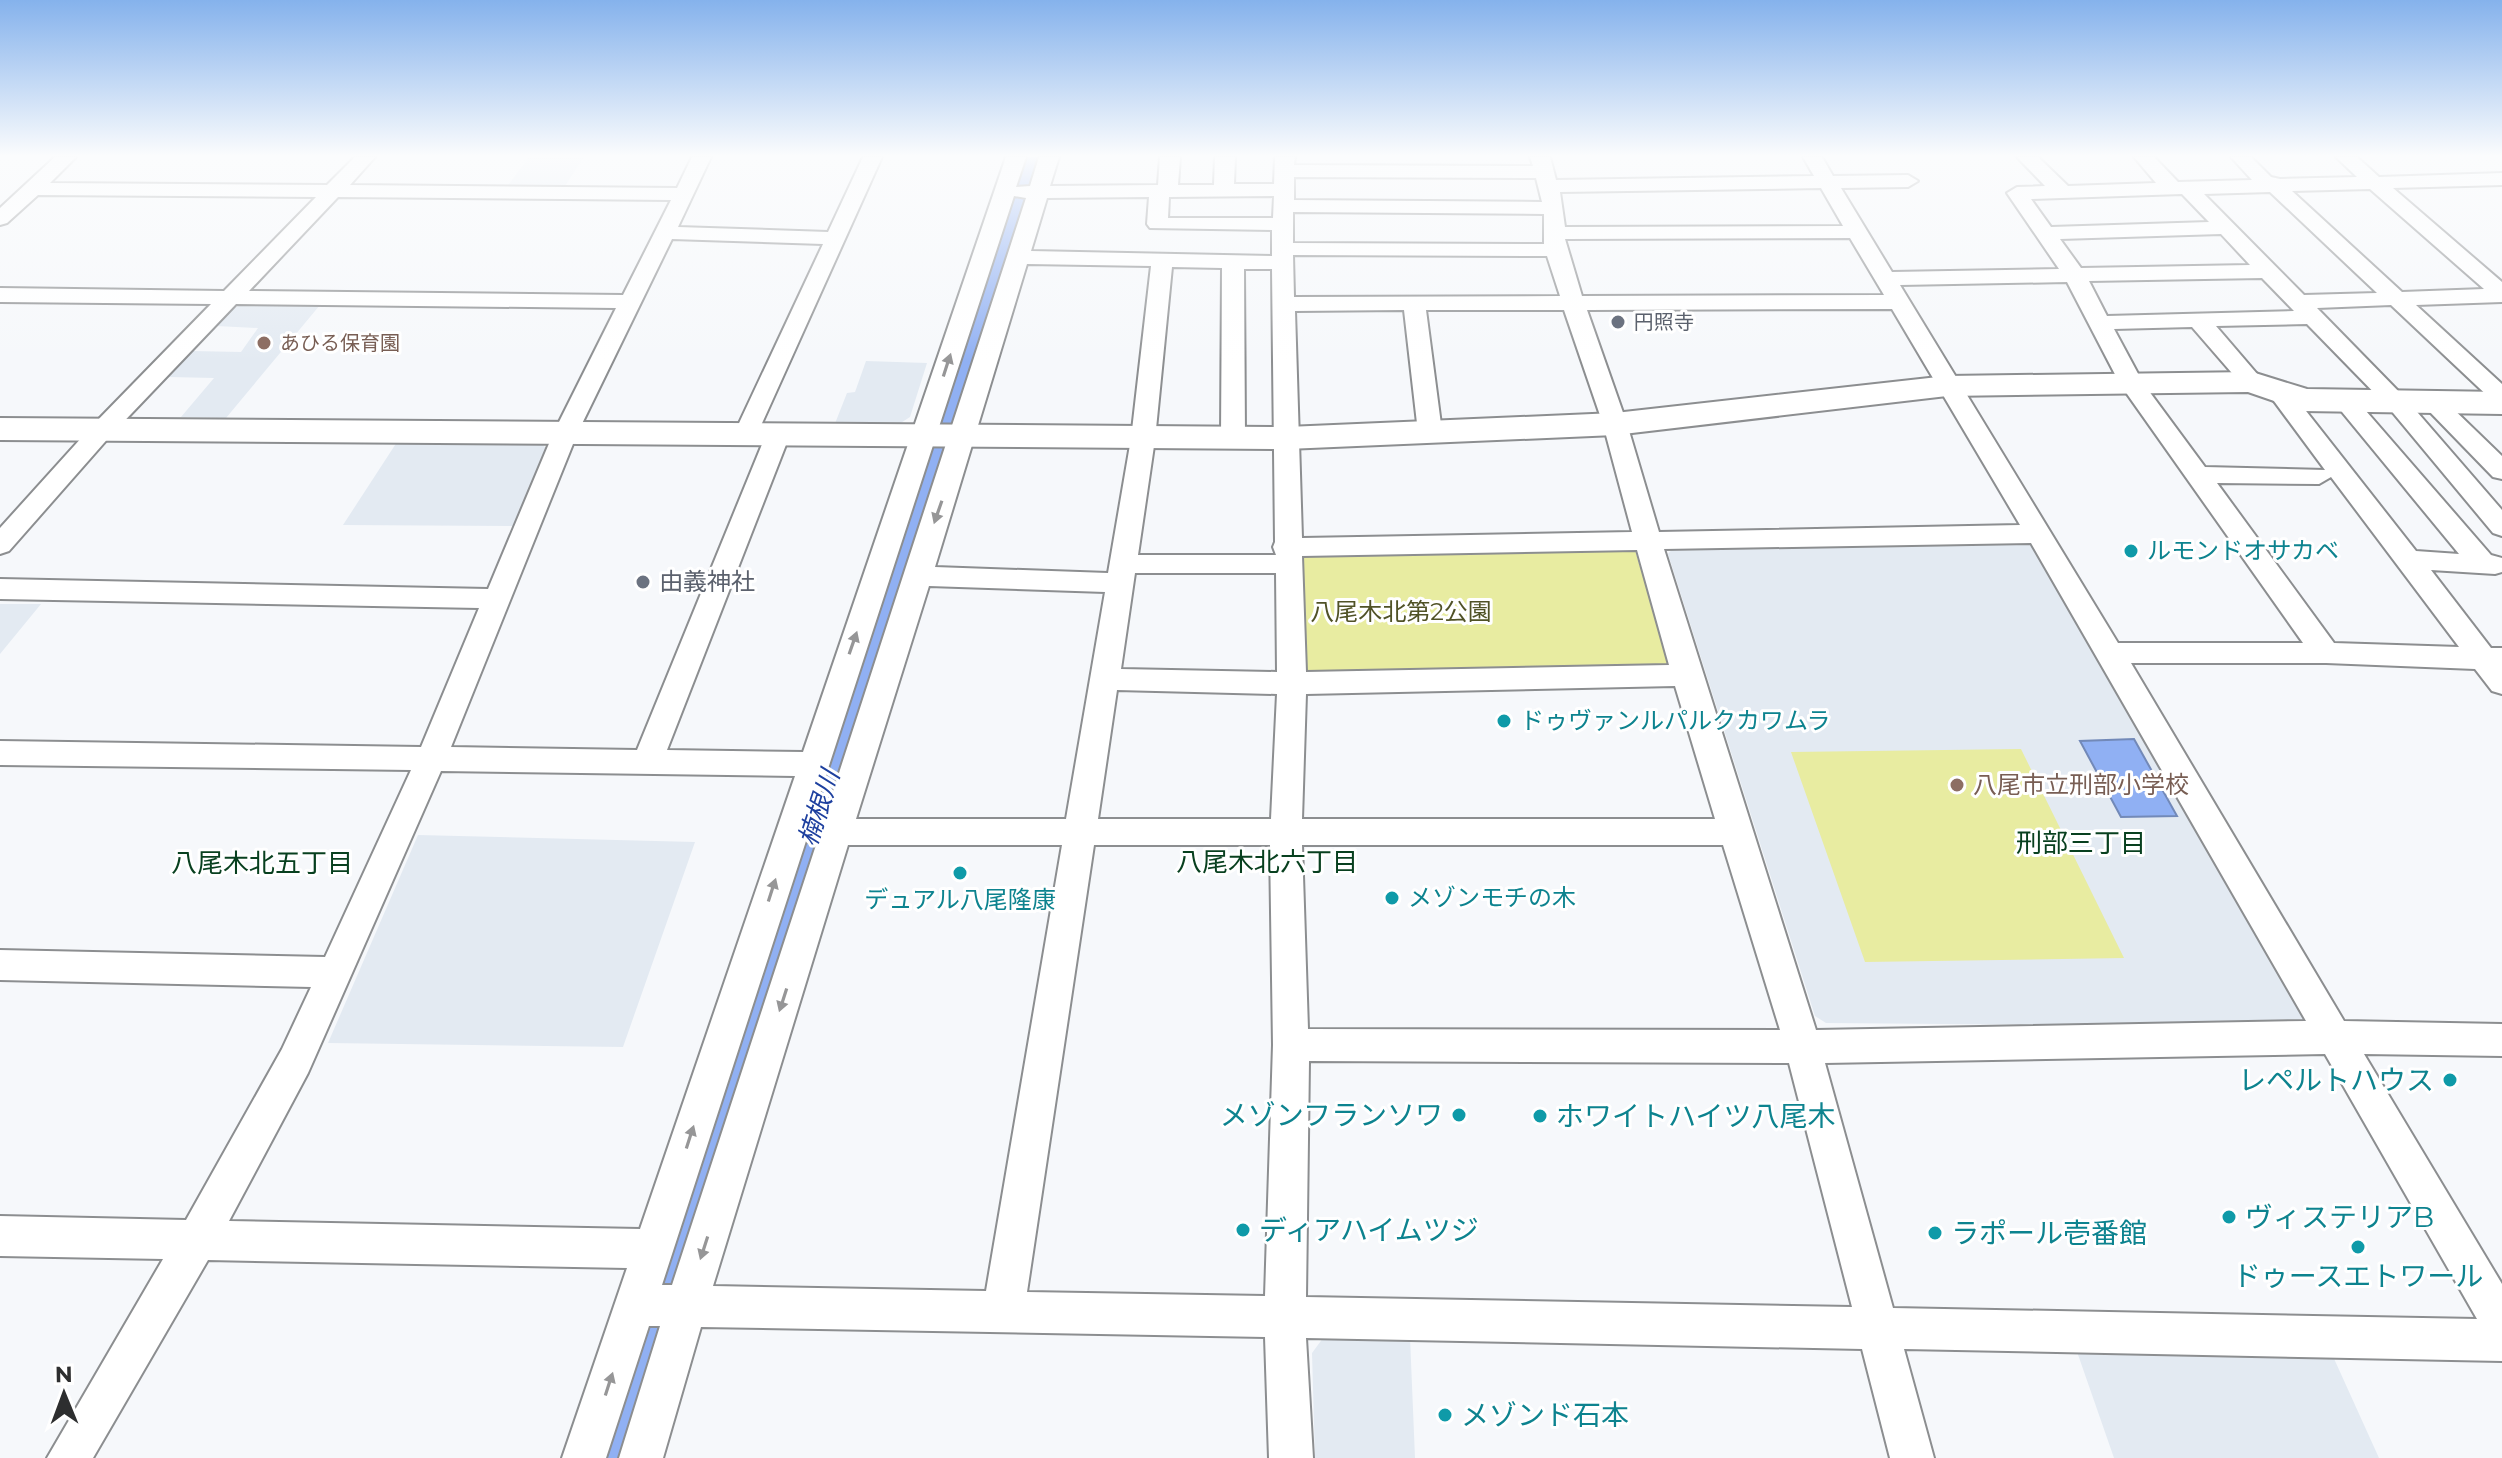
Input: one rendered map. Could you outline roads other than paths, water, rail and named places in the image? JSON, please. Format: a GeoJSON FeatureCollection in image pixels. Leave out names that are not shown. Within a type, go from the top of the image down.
{"type":"FeatureCollection","features":[{"type":"Feature","properties":{"kind":"street"},"geometry":{"type":"LineString","coordinates":[[0,545],[102,430],[300,225]]}},
{"type":"Feature","properties":{"kind":"street"},"geometry":{"type":"LineString","coordinates":[[69,1458],[197,1240],[295,1061],[431,760],[565,434],[669,225]]}},
{"type":"Feature","properties":{"kind":"street"},"geometry":{"type":"LineString","coordinates":[[647,763],[761,436],[842,225]]}},
{"type":"Feature","properties":{"kind":"street"},"geometry":{"type":"LineString","coordinates":[[584,1458],[661,1305],[815,832],[812,764],[922,438],[1008,225]]}},
{"type":"Feature","properties":{"kind":"street"},"geometry":{"type":"LineString","coordinates":[[641,1458],[661,1305],[653,1249],[916,576],[1019,257],[1020,225]]}},
{"type":"Feature","properties":{"kind":"street"},"geometry":{"type":"LineString","coordinates":[[1282,225],[1286,555],[1292,683],[1286,833],[1291,1045],[1285,1320],[1291,1458]]}},
{"type":"Feature","properties":{"kind":"street"},"geometry":{"type":"LineString","coordinates":[[1553,225],[1555,242],[1615,424],[1686,675],[1803,1047],[1912,1458]]}},
{"type":"Feature","properties":{"kind":"street"},"geometry":{"type":"LineString","coordinates":[[1852,225],[2110,653],[2502,1323]]}},
{"type":"Feature","properties":{"kind":"street"},"geometry":{"type":"LineString","coordinates":[[2040,225],[2075,276],[2132,384],[2326,653]]}},
{"type":"Feature","properties":{"kind":"street"},"geometry":{"type":"LineString","coordinates":[[2223,225],[2397,403],[2502,527]]}},
{"type":"Feature","properties":{"kind":"street"},"geometry":{"type":"LineString","coordinates":[[2316,225],[2398,298],[2502,400]]}},
{"type":"Feature","properties":{"kind":"street"},"geometry":{"type":"LineString","coordinates":[[2423,225],[2501,291]]}},
{"type":"Feature","properties":{"kind":"street"},"geometry":{"type":"LineString","coordinates":[[2046,233],[2227,228]]}},
{"type":"Feature","properties":{"kind":"street"},"geometry":{"type":"LineString","coordinates":[[1019,257],[1233,262],[1282,256],[1555,242],[1856,232]]}},
{"type":"Feature","properties":{"kind":"street"},"geometry":{"type":"LineString","coordinates":[[665,233],[836,238]]}},
{"type":"Feature","properties":{"kind":"street"},"geometry":{"type":"LineString","coordinates":[[1003,1314],[1143,439],[1162,261]]}},
{"type":"Feature","properties":{"kind":"street"},"geometry":{"type":"LineString","coordinates":[[1233,262],[1233,437]]}},
{"type":"Feature","properties":{"kind":"street"},"geometry":{"type":"LineString","coordinates":[[1884,279],[2270,271]]}},
{"type":"Feature","properties":{"kind":"street"},"geometry":{"type":"LineString","coordinates":[[2099,323],[2198,320],[2398,298],[2501,291]]}},
{"type":"Feature","properties":{"kind":"street"},"geometry":{"type":"LineString","coordinates":[[0,295],[632,302]]}},
{"type":"Feature","properties":{"kind":"street"},"geometry":{"type":"LineString","coordinates":[[1285,304],[1897,302]]}},
{"type":"Feature","properties":{"kind":"street"},"geometry":{"type":"LineString","coordinates":[[1414,304],[1430,432]]}},
{"type":"Feature","properties":{"kind":"street"},"geometry":{"type":"LineString","coordinates":[[2198,320],[2266,388],[2493,658],[2502,683]]}},
{"type":"Feature","properties":{"kind":"street"},"geometry":{"type":"LineString","coordinates":[[0,429],[922,438],[1287,438],[1615,424],[1947,386],[2132,384],[2266,388],[2303,400],[2435,404],[2502,400]]}},
{"type":"Feature","properties":{"kind":"street"},"geometry":{"type":"LineString","coordinates":[[2345,401],[2492,565]]}},
{"type":"Feature","properties":{"kind":"street"},"geometry":{"type":"LineString","coordinates":[[2435,404],[2502,471]]}},
{"type":"Feature","properties":{"kind":"street"},"geometry":{"type":"LineString","coordinates":[[2198,475],[2319,476]]}},
{"type":"Feature","properties":{"kind":"street"},"geometry":{"type":"LineString","coordinates":[[916,576],[1122,574],[1286,555],[1649,541],[2039,534]]}},
{"type":"Feature","properties":{"kind":"street"},"geometry":{"type":"LineString","coordinates":[[2409,560],[2492,565]]}},
{"type":"Feature","properties":{"kind":"street"},"geometry":{"type":"LineString","coordinates":[[0,589],[496,599]]}},
{"type":"Feature","properties":{"kind":"street"},"geometry":{"type":"LineString","coordinates":[[2110,653],[2326,653],[2493,658]]}},
{"type":"Feature","properties":{"kind":"street"},"geometry":{"type":"LineString","coordinates":[[1106,679],[1292,683],[1686,675]]}},
{"type":"Feature","properties":{"kind":"street"},"geometry":{"type":"LineString","coordinates":[[0,753],[812,764]]}},
{"type":"Feature","properties":{"kind":"street"},"geometry":{"type":"LineString","coordinates":[[815,832],[1735,832]]}},
{"type":"Feature","properties":{"kind":"street"},"geometry":{"type":"LineString","coordinates":[[0,965],[336,972]]}},
{"type":"Feature","properties":{"kind":"street"},"geometry":{"type":"LineString","coordinates":[[1291,1045],[1803,1047],[2337,1037],[2502,1040]]}},
{"type":"Feature","properties":{"kind":"street"},"geometry":{"type":"LineString","coordinates":[[0,1236],[653,1249]]}},
{"type":"Feature","properties":{"kind":"street"},"geometry":{"type":"LineString","coordinates":[[661,1305],[1285,1320],[2502,1340]]}},
{"type":"Feature","properties":{"kind":"water"},"geometry":{"type":"Polygon","coordinates":[[[2134,739],[2177,816],[2121,817],[2080,741],[2134,739]]]}},
{"type":"Feature","properties":{"kind":"waterway","name":"楠根川"},"geometry":{"type":"LineString","coordinates":[[607,1458],[931,472],[1005,225]]}},
{"type":"Feature","properties":{"kind":"place","name":"円照寺"},"geometry":{"type":"Point","coordinates":[1618,322]}},
{"type":"Feature","properties":{"kind":"place","name":"あひる保育園"},"geometry":{"type":"Point","coordinates":[264,343]}},
{"type":"Feature","properties":{"kind":"place","name":"ルモンドオサカベ"},"geometry":{"type":"Point","coordinates":[2131,551]}},
{"type":"Feature","properties":{"kind":"place","name":"由義神社"},"geometry":{"type":"Point","coordinates":[643,582]}},
{"type":"Feature","properties":{"kind":"place","name":"ドゥヴァンルパルクカワムラ"},"geometry":{"type":"Point","coordinates":[1504,721]}},
{"type":"Feature","properties":{"kind":"place","name":"八尾市立刑部小学校"},"geometry":{"type":"Point","coordinates":[1957,785]}},
{"type":"Feature","properties":{"kind":"place","name":"デュアル八尾隆康"},"geometry":{"type":"Point","coordinates":[960,873]}},
{"type":"Feature","properties":{"kind":"place","name":"メゾンモチの木"},"geometry":{"type":"Point","coordinates":[1392,898]}},
{"type":"Feature","properties":{"kind":"place","name":"レペルトハウス"},"geometry":{"type":"Point","coordinates":[2450,1080]}},
{"type":"Feature","properties":{"kind":"place","name":"メゾンフランソワ"},"geometry":{"type":"Point","coordinates":[1459,1115]}},
{"type":"Feature","properties":{"kind":"place","name":"ホワイトハイツ八尾木"},"geometry":{"type":"Point","coordinates":[1540,1116]}},
{"type":"Feature","properties":{"kind":"place","name":"ヴィステリアB"},"geometry":{"type":"Point","coordinates":[2229,1217]}},
{"type":"Feature","properties":{"kind":"place","name":"ディアハイムツジ"},"geometry":{"type":"Point","coordinates":[1243,1230]}},
{"type":"Feature","properties":{"kind":"place","name":"ラポール壱番館"},"geometry":{"type":"Point","coordinates":[1935,1233]}},
{"type":"Feature","properties":{"kind":"place","name":"ドゥースエトワール"},"geometry":{"type":"Point","coordinates":[2358,1247]}},
{"type":"Feature","properties":{"kind":"place","name":"メゾンド石本"},"geometry":{"type":"Point","coordinates":[1445,1415]}},
{"type":"Feature","properties":{"kind":"district","name":"刑部三丁目"},"geometry":{"type":"Point","coordinates":[2081,843]}},
{"type":"Feature","properties":{"kind":"district","name":"八尾木北六丁目"},"geometry":{"type":"Point","coordinates":[1267,862]}},
{"type":"Feature","properties":{"kind":"district","name":"八尾木北五丁目"},"geometry":{"type":"Point","coordinates":[262,863]}},
{"type":"Feature","properties":{"kind":"park label","name":"八尾木北第2公園"},"geometry":{"type":"Point","coordinates":[1401,612]}}]}
